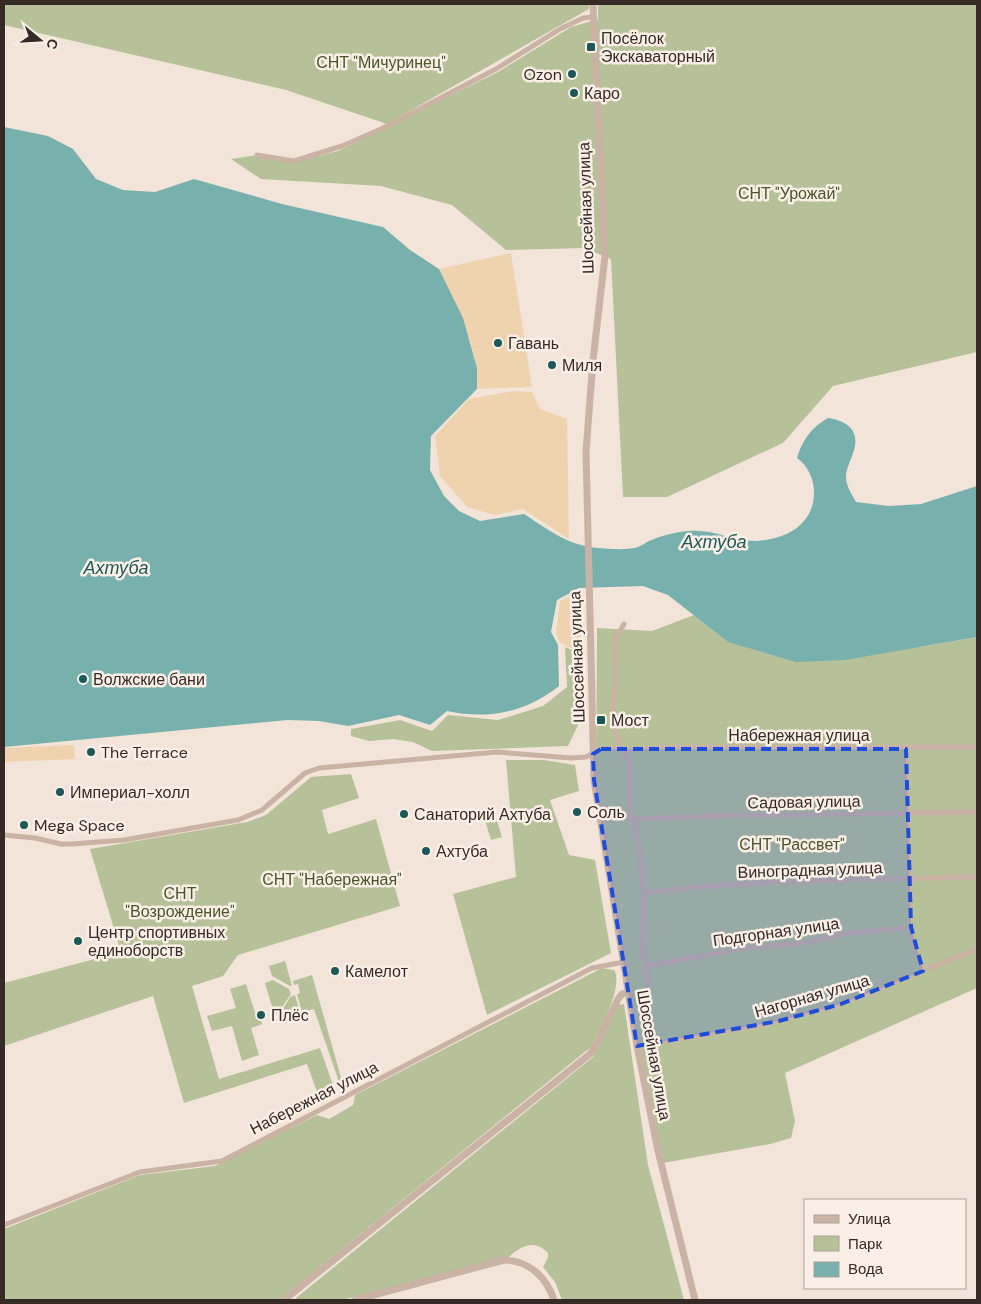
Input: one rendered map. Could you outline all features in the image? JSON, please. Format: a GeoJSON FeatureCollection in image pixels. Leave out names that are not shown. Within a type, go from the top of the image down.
{"type":"FeatureCollection","features":[{"type":"Feature","properties":{"kind":"street","name":"Шоссейная улица"},"geometry":{"type":"LineString","coordinates":[[593,4],[605,256],[586,439],[586,509],[594,780],[637,1046],[663,1176],[695,1300]]}},
{"type":"Feature","properties":{"kind":"street"},"geometry":{"type":"LineString","coordinates":[[257,155],[294,161],[342,146],[381,129],[496,69],[560,29],[582,18],[594,17]]}},
{"type":"Feature","properties":{"kind":"street"},"geometry":{"type":"LineString","coordinates":[[624,624],[616,638],[612,721],[622,749],[630,762],[631,818],[637,831],[644,893],[643,949],[646,966],[647,1043]]}},
{"type":"Feature","properties":{"kind":"street","name":"Набережная улица"},"geometry":{"type":"LineString","coordinates":[[593,754],[601,749],[670,747],[906,749],[977,747]]}},
{"type":"Feature","properties":{"kind":"street"},"geometry":{"type":"LineString","coordinates":[[906,749],[911,927],[912,940],[923,971]]}},
{"type":"Feature","properties":{"kind":"street"},"geometry":{"type":"LineString","coordinates":[[4,835],[66,844],[124,840],[146,834],[238,820],[262,810],[305,773],[318,768],[497,752],[571,758],[593,754]]}},
{"type":"Feature","properties":{"kind":"street","name":"Садовая улица"},"geometry":{"type":"LineString","coordinates":[[599,820],[977,812]]}},
{"type":"Feature","properties":{"kind":"street","name":"Виноградная улица"},"geometry":{"type":"LineString","coordinates":[[644,893],[684,888],[810,880],[977,877]]}},
{"type":"Feature","properties":{"kind":"street","name":"Подгорная улица"},"geometry":{"type":"LineString","coordinates":[[646,966],[746,948],[803,943],[843,934],[911,927]]}},
{"type":"Feature","properties":{"kind":"street","name":"Нагорная улица"},"geometry":{"type":"LineString","coordinates":[[637,1046],[647,1043],[658,1044],[779,1021],[841,1004],[977,950]]}},
{"type":"Feature","properties":{"kind":"street","name":"Набережная улица"},"geometry":{"type":"LineString","coordinates":[[4,1225],[140,1172],[222,1161],[592,968],[624,962]]}},
{"type":"Feature","properties":{"kind":"street"},"geometry":{"type":"LineString","coordinates":[[284,1300],[291,1297],[590,1054],[598,1042],[618,998],[628,992]]}},
{"type":"Feature","properties":{"kind":"street"},"geometry":{"type":"LineString","coordinates":[[355,1300],[504,1260],[514,1260],[543,1278],[554,1300]]}},
{"type":"Feature","properties":{"kind":"highlighted area"},"geometry":{"type":"Polygon","coordinates":[[[601,749],[906,749],[911,927],[923,971],[841,1004],[779,1021],[637,1046],[594,780],[593,754],[601,749]]]}},
{"type":"Feature","properties":{"kind":"green space","name":"СНТ \"Мичуринец\""},"geometry":{"type":"Polygon","coordinates":[[[4,4],[589,4],[589,9],[387,124],[286,90],[4,25],[4,4]]]}},
{"type":"Feature","properties":{"kind":"green space","name":"СНТ \"Урожай\""},"geometry":{"type":"Polygon","coordinates":[[[598,4],[977,4],[977,352],[833,386],[783,443],[667,497],[623,497],[611,259],[584,248],[506,250],[452,205],[381,186],[261,179],[231,159],[258,155],[294,162],[338,151],[498,72],[571,27],[598,19],[598,4]]]}},
{"type":"Feature","properties":{"kind":"green space","name":"СНТ \"Рассвет\""},"geometry":{"type":"Polygon","coordinates":[[[694,615],[728,642],[920,647],[977,637],[977,988],[785,1073],[795,1121],[791,1138],[770,1144],[663,1163],[638,1040],[596,781],[597,628],[652,631],[694,615]]]}},
{"type":"Feature","properties":{"kind":"green space"},"geometry":{"type":"Polygon","coordinates":[[[565,647],[576,652],[579,723],[568,746],[432,751],[413,742],[393,739],[369,741],[351,736],[351,729],[400,720],[432,731],[448,715],[498,720],[543,706],[567,687],[565,647]]]}},
{"type":"Feature","properties":{"kind":"green space"},"geometry":{"type":"Polygon","coordinates":[[[506,760],[544,760],[575,765],[579,791],[550,800],[569,855],[595,860],[611,953],[487,1015],[453,894],[516,877],[506,760]]]}},
{"type":"Feature","properties":{"kind":"green space"},"geometry":{"type":"Polygon","coordinates":[[[351,774],[359,798],[322,810],[328,834],[376,819],[400,906],[238,955],[223,976],[192,986],[219,1079],[320,1048],[333,1085],[321,1092],[321,1103],[307,1064],[184,1103],[153,996],[4,1046],[4,983],[121,952],[90,849],[247,822],[266,815],[311,777],[351,774]]]}},
{"type":"Feature","properties":{"kind":"green space"},"geometry":{"type":"Polygon","coordinates":[[[495,814],[502,837],[491,840],[484,817],[495,814]]]}},
{"type":"Feature","properties":{"kind":"green space"},"geometry":{"type":"Polygon","coordinates":[[[285,961],[292,986],[272,976],[269,966],[285,961]]]}},
{"type":"Feature","properties":{"kind":"green space"},"geometry":{"type":"Polygon","coordinates":[[[602,968],[614,970],[616,986],[610,1009],[591,1047],[279,1300],[4,1300],[4,1229],[140,1175],[215,1166],[317,1115],[329,1119],[353,1105],[355,1095],[602,968]]]}},
{"type":"Feature","properties":{"kind":"green space"},"geometry":{"type":"Polygon","coordinates":[[[312,975],[342,1081],[339,1082],[314,1009],[302,1012],[297,994],[300,993],[298,984],[294,985],[293,981],[312,975]]]}},
{"type":"Feature","properties":{"kind":"green space"},"geometry":{"type":"Polygon","coordinates":[[[273,980],[289,989],[291,994],[275,1017],[265,983],[273,980]]]}},
{"type":"Feature","properties":{"kind":"green space"},"geometry":{"type":"Polygon","coordinates":[[[246,984],[257,1019],[261,1018],[262,1024],[251,1028],[259,1055],[242,1061],[232,1026],[212,1031],[207,1016],[236,1008],[230,989],[246,984]]]}},
{"type":"Feature","properties":{"kind":"green space"},"geometry":{"type":"Polygon","coordinates":[[[295,995],[300,1013],[276,1021],[290,997],[295,995]]]}},
{"type":"Feature","properties":{"kind":"green space"},"geometry":{"type":"Polygon","coordinates":[[[624,1004],[648,1165],[684,1300],[562,1300],[555,1282],[543,1267],[548,1258],[548,1253],[538,1246],[528,1245],[518,1249],[509,1257],[342,1300],[297,1300],[296,1298],[593,1057],[618,1005],[624,1004]]]}},
{"type":"Feature","properties":{"kind":"sand","name":"Гавань"},"geometry":{"type":"Polygon","coordinates":[[[511,253],[532,387],[477,389],[474,357],[470,342],[460,312],[439,269],[511,253]]]}},
{"type":"Feature","properties":{"kind":"sand"},"geometry":{"type":"Polygon","coordinates":[[[513,391],[532,392],[540,409],[567,419],[569,539],[523,509],[495,515],[467,507],[440,476],[435,436],[469,399],[513,391]]]}},
{"type":"Feature","properties":{"kind":"sand"},"geometry":{"type":"Polygon","coordinates":[[[580,592],[580,652],[560,643],[556,633],[560,601],[580,592]]]}},
{"type":"Feature","properties":{"kind":"sand"},"geometry":{"type":"Polygon","coordinates":[[[74,745],[75,759],[4,762],[4,748],[74,745]]]}},
{"type":"Feature","properties":{"kind":"water","name":"Ахтуба"},"geometry":{"type":"Polygon","coordinates":[[[4,127],[48,136],[73,149],[96,179],[123,190],[155,192],[194,179],[282,204],[383,227],[410,250],[439,269],[463,318],[477,368],[477,389],[431,436],[430,470],[444,496],[459,511],[480,521],[524,514],[568,541],[588,547],[612,549],[637,547],[662,536],[688,531],[708,532],[736,539],[756,541],[776,538],[800,526],[812,506],[814,488],[812,480],[809,471],[797,458],[808,435],[828,418],[847,425],[854,433],[855,445],[847,470],[846,480],[856,502],[889,506],[921,504],[977,486],[977,637],[845,660],[796,662],[728,642],[668,595],[643,586],[579,588],[557,600],[551,632],[558,645],[559,686],[534,702],[506,712],[477,715],[447,711],[430,725],[399,715],[348,726],[319,721],[287,720],[4,747],[4,127]]]}},
{"type":"Feature","properties":{"kind":"place","name":"Посёлок Экскаваторный"},"geometry":{"type":"Point","coordinates":[591,47]}},
{"type":"Feature","properties":{"kind":"place","name":"Ozon"},"geometry":{"type":"Point","coordinates":[572,74]}},
{"type":"Feature","properties":{"kind":"place","name":"Каро"},"geometry":{"type":"Point","coordinates":[574,93]}},
{"type":"Feature","properties":{"kind":"place","name":"Гавань"},"geometry":{"type":"Point","coordinates":[498,343]}},
{"type":"Feature","properties":{"kind":"place","name":"Миля"},"geometry":{"type":"Point","coordinates":[552,365]}},
{"type":"Feature","properties":{"kind":"place","name":"Волжские бани"},"geometry":{"type":"Point","coordinates":[83,679]}},
{"type":"Feature","properties":{"kind":"place","name":"Мост"},"geometry":{"type":"Point","coordinates":[601,720]}},
{"type":"Feature","properties":{"kind":"place","name":"The Terrace"},"geometry":{"type":"Point","coordinates":[91,752]}},
{"type":"Feature","properties":{"kind":"place","name":"Империал-холл"},"geometry":{"type":"Point","coordinates":[60,792]}},
{"type":"Feature","properties":{"kind":"place","name":"Соль"},"geometry":{"type":"Point","coordinates":[577,812]}},
{"type":"Feature","properties":{"kind":"place","name":"Санаторий Ахтуба"},"geometry":{"type":"Point","coordinates":[404,814]}},
{"type":"Feature","properties":{"kind":"place","name":"Mega Space"},"geometry":{"type":"Point","coordinates":[24,825]}},
{"type":"Feature","properties":{"kind":"place","name":"Ахтуба"},"geometry":{"type":"Point","coordinates":[426,851]}},
{"type":"Feature","properties":{"kind":"place","name":"Центр спортивных единоборств"},"geometry":{"type":"Point","coordinates":[78,941]}},
{"type":"Feature","properties":{"kind":"place","name":"Камелот"},"geometry":{"type":"Point","coordinates":[335,971]}},
{"type":"Feature","properties":{"kind":"place","name":"Плёс"},"geometry":{"type":"Point","coordinates":[261,1015]}},
{"type":"Feature","properties":{"kind":"park label","name":"СНТ \"Набережная\""},"geometry":{"type":"Point","coordinates":[332,879]}},
{"type":"Feature","properties":{"kind":"park label","name":"СНТ \"Возрождение\""},"geometry":{"type":"Point","coordinates":[180,902]}}]}
